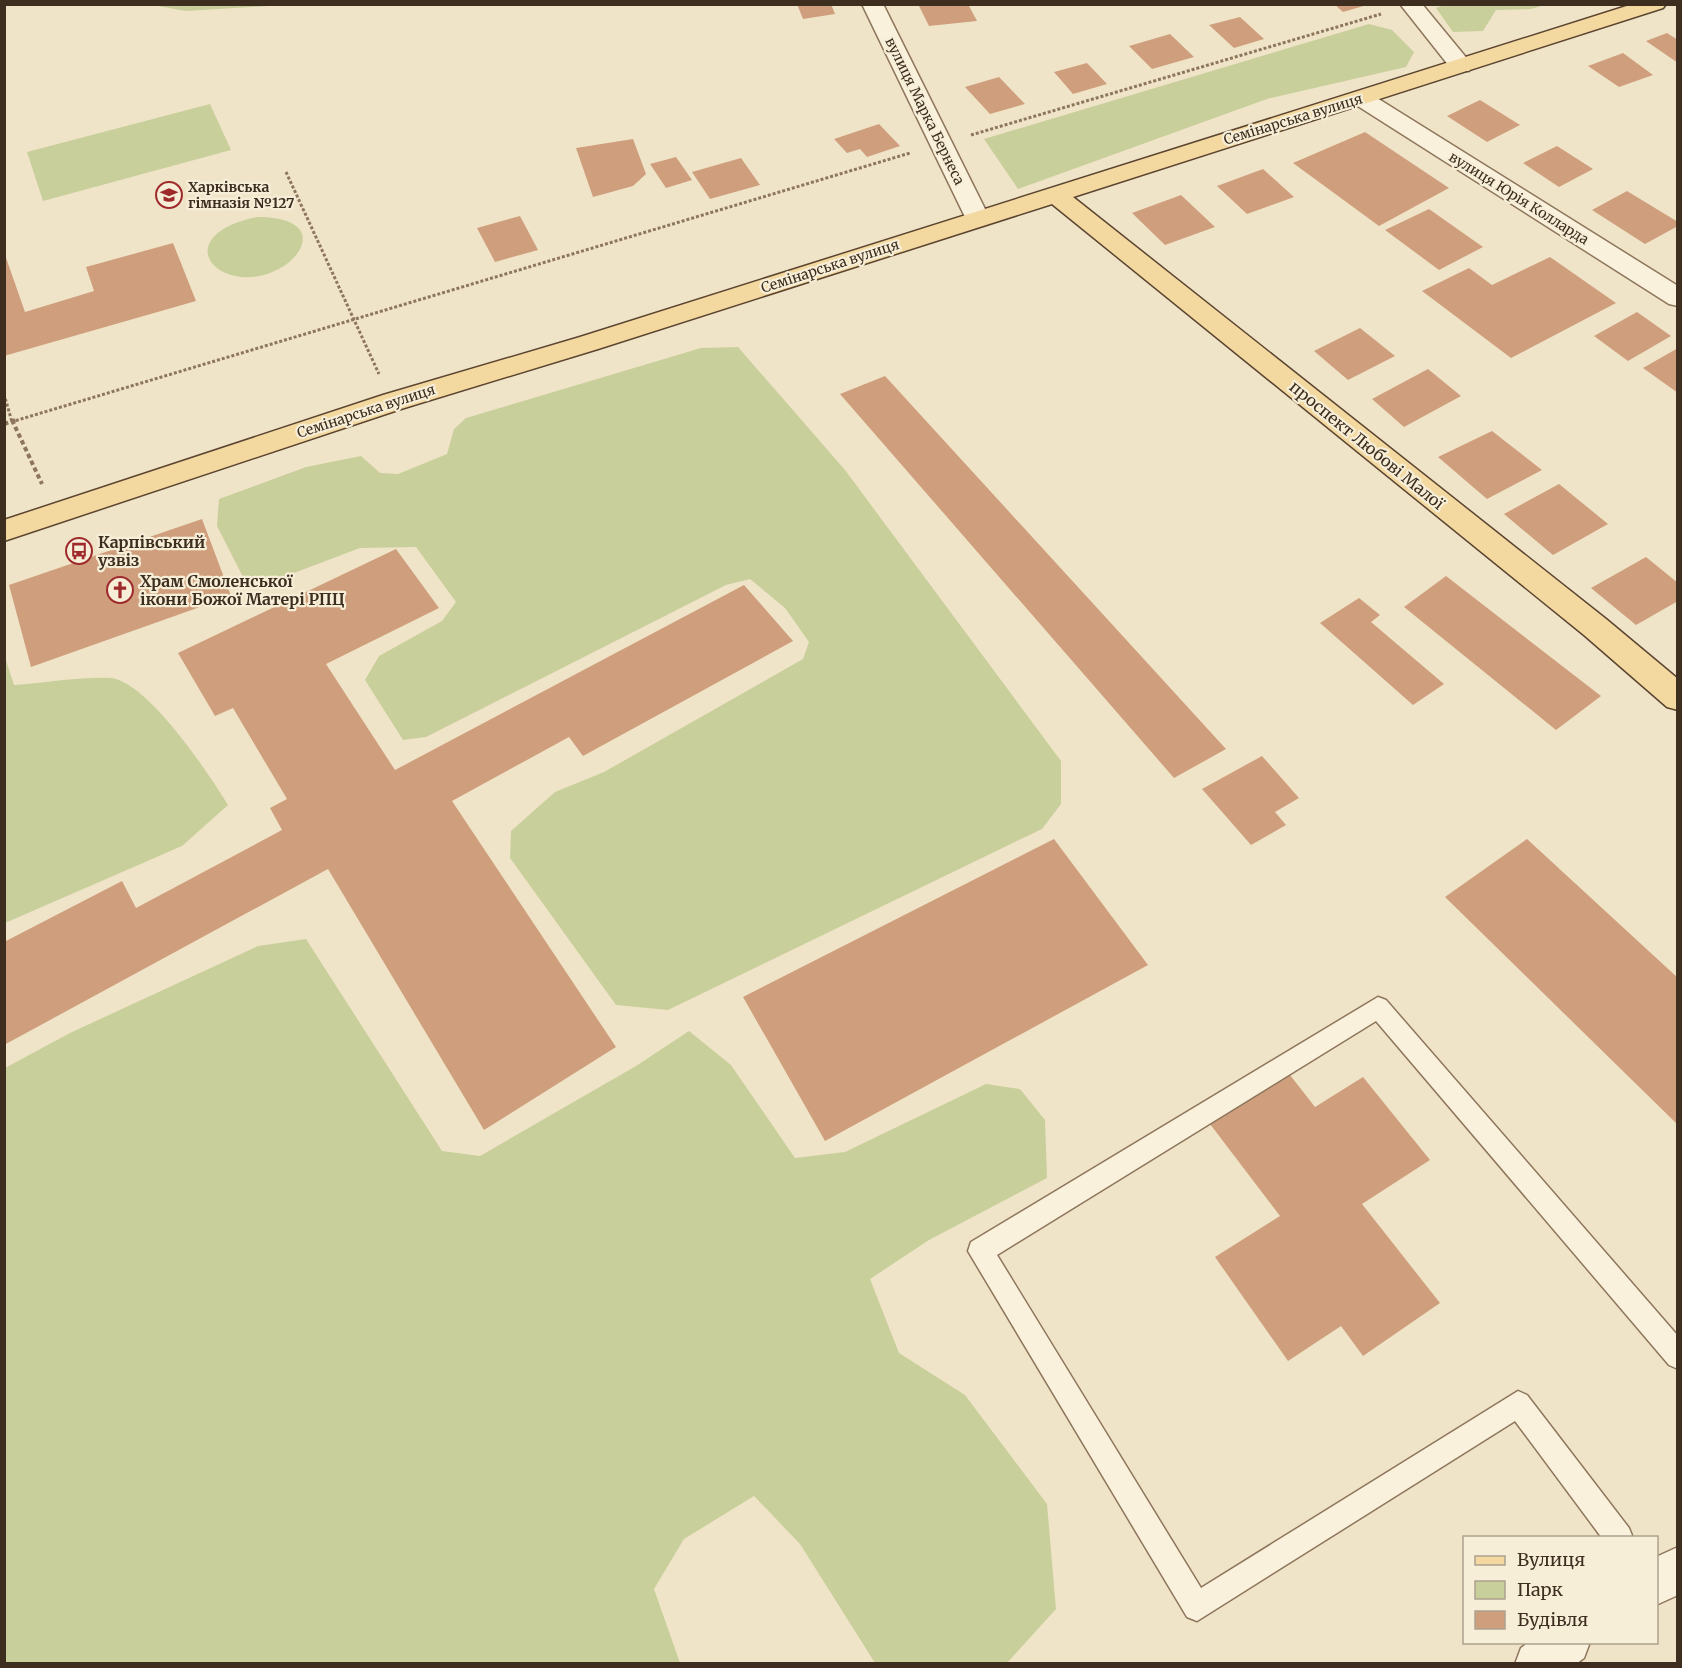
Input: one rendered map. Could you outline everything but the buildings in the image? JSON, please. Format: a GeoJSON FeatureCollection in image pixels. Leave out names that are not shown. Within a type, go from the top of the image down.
{"type":"FeatureCollection","features":[{"type":"Feature","properties":{"kind":"main road","name":"Семінарська вулиця"},"geometry":{"type":"LineString","coordinates":[[4,531],[392,402],[589,343],[1656,4]]}},
{"type":"Feature","properties":{"kind":"main road","name":"проспект Любові Малої"},"geometry":{"type":"LineString","coordinates":[[1054,194],[1595,627],[1677,698]]}},
{"type":"Feature","properties":{"kind":"street","name":"вулиця Марка Бернеса"},"geometry":{"type":"LineString","coordinates":[[872,4],[978,219]]}},
{"type":"Feature","properties":{"kind":"street"},"geometry":{"type":"LineString","coordinates":[[1410,5],[1461,66]]}},
{"type":"Feature","properties":{"kind":"street","name":"вулиця Юрія Колларда"},"geometry":{"type":"LineString","coordinates":[[1361,98],[1677,298]]}},
{"type":"Feature","properties":{"kind":"street"},"geometry":{"type":"LineString","coordinates":[[1658,1582],[1677,1569]]}},
{"type":"Feature","properties":{"kind":"street"},"geometry":{"type":"LineString","coordinates":[[1538,1664],[1565,1644]]}},
{"type":"Feature","properties":{"kind":"lane"},"geometry":{"type":"LineString","coordinates":[[1617,1536],[1518,1404],[1197,1607],[980,1251],[1378,1007],[1677,1356]]}},
{"type":"Feature","properties":{"kind":"path"},"geometry":{"type":"LineString","coordinates":[[4,424],[356,321],[1410,5]]}},
{"type":"Feature","properties":{"kind":"path"},"geometry":{"type":"LineString","coordinates":[[286,172],[383,383]]}},
{"type":"Feature","properties":{"kind":"path"},"geometry":{"type":"LineString","coordinates":[[4,394],[12,422],[45,491]]}},
{"type":"Feature","properties":{"kind":"green space"},"geometry":{"type":"Polygon","coordinates":[[[152,4],[286,5],[186,11],[152,4]]]}},
{"type":"Feature","properties":{"kind":"green space"},"geometry":{"type":"Polygon","coordinates":[[[1447,4],[1545,5],[1531,9],[1496,10],[1483,31],[1453,32],[1436,8],[1447,4]]]}},
{"type":"Feature","properties":{"kind":"green space"},"geometry":{"type":"Polygon","coordinates":[[[1369,24],[1392,30],[1414,52],[1406,67],[1267,99],[1018,189],[984,139],[1369,24]]]}},
{"type":"Feature","properties":{"kind":"green space"},"geometry":{"type":"Polygon","coordinates":[[[210,104],[231,150],[43,201],[27,152],[210,104]]]}},
{"type":"Feature","properties":{"kind":"green space"},"geometry":{"type":"Polygon","coordinates":[[[257,217],[283,220],[298,228],[303,239],[299,251],[289,262],[274,271],[255,277],[235,276],[219,270],[209,259],[208,246],[212,239],[228,226],[257,217]]]}},
{"type":"Feature","properties":{"kind":"green space"},"geometry":{"type":"Polygon","coordinates":[[[738,347],[845,470],[1061,761],[1061,804],[1042,829],[668,1010],[616,1005],[510,858],[511,831],[555,792],[604,772],[803,659],[809,642],[785,608],[750,579],[726,585],[426,737],[403,740],[365,680],[379,656],[442,621],[456,602],[416,547],[360,548],[286,576],[245,581],[217,526],[219,499],[306,467],[361,456],[380,473],[398,474],[447,454],[454,429],[466,418],[701,348],[738,347]]]}},
{"type":"Feature","properties":{"kind":"green space"},"geometry":{"type":"Polygon","coordinates":[[[4,654],[14,685],[100,678],[111,678],[126,683],[142,695],[176,731],[228,805],[182,846],[5,923],[4,654]]]}},
{"type":"Feature","properties":{"kind":"green space"},"geometry":{"type":"Polygon","coordinates":[[[306,939],[442,1151],[480,1156],[636,1066],[689,1031],[731,1065],[795,1158],[845,1152],[986,1084],[1020,1089],[1045,1120],[1047,1178],[929,1240],[870,1279],[899,1353],[965,1395],[1047,1504],[1056,1609],[1007,1663],[875,1663],[800,1544],[754,1496],[684,1539],[654,1589],[680,1663],[5,1663],[5,1068],[70,1033],[258,946],[306,939]]]}},
{"type":"Feature","properties":{"kind":"place","name":"Харківська гімназія №127"},"geometry":{"type":"Point","coordinates":[169,195]}},
{"type":"Feature","properties":{"kind":"place","name":"Карпівський узвіз"},"geometry":{"type":"Point","coordinates":[79,551]}},
{"type":"Feature","properties":{"kind":"place","name":"Храм Смоленської ікони Божої Матері РПЦ"},"geometry":{"type":"Point","coordinates":[120,590]}}]}
